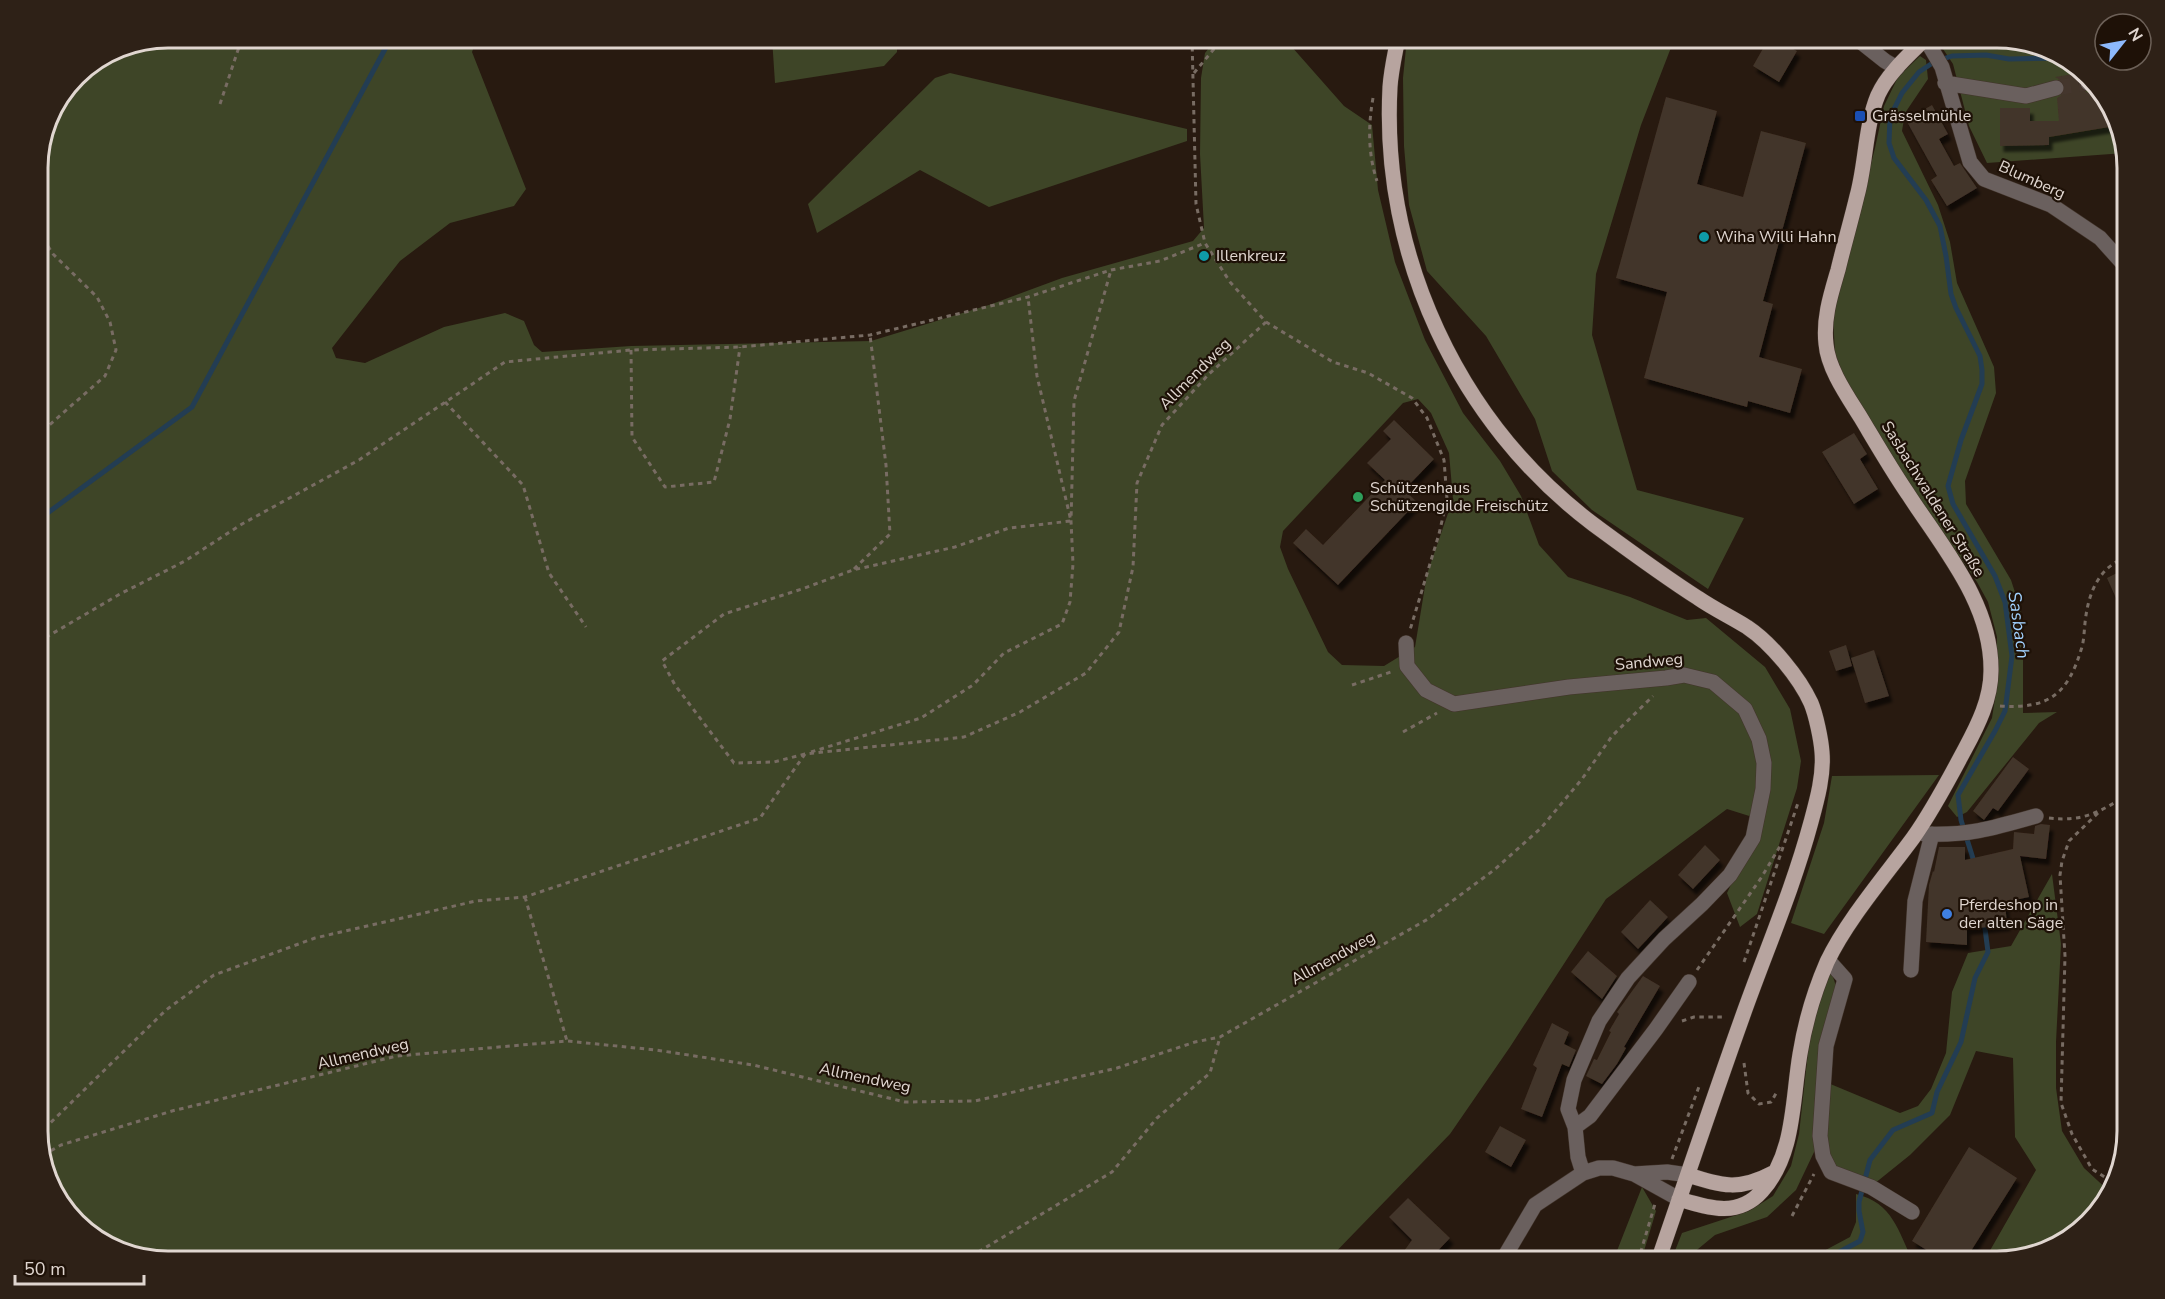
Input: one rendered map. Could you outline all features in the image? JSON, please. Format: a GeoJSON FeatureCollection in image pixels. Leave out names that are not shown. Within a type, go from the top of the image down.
{"type":"FeatureCollection","features":[{"type":"Feature","properties":{"kind":"main road"},"geometry":{"type":"LineString","coordinates":[[1396,48],[1390,84],[1390,123],[1396,196],[1405,243],[1428,310],[1454,364],[1494,426],[1528,467],[1590,522],[1698,598],[1750,629],[1785,663],[1811,704],[1822,753],[1819,793],[1800,864],[1742,1017],[1662,1251]]}},
{"type":"Feature","properties":{"kind":"main road","name":"Sasbachwaldener Straße"},"geometry":{"type":"LineString","coordinates":[[1679,1199],[1710,1208],[1732,1209],[1750,1202],[1763,1190],[1775,1171],[1786,1145],[1793,1117],[1799,1055],[1809,1007],[1828,960],[1848,927],[1924,834],[1985,706],[1991,674],[1989,641],[1978,608],[1958,568],[1907,493],[1839,383],[1826,347],[1826,312],[1860,184],[1877,96],[1897,68],[1916,48]]}},
{"type":"Feature","properties":{"kind":"main road"},"geometry":{"type":"LineString","coordinates":[[1688,1175],[1722,1185],[1740,1186],[1757,1181],[1775,1171]]}},
{"type":"Feature","properties":{"kind":"street"},"geometry":{"type":"LineString","coordinates":[[1869,48],[1897,68]]}},
{"type":"Feature","properties":{"kind":"street","name":"Blumberg"},"geometry":{"type":"LineString","coordinates":[[1936,48],[1970,162],[1984,179],[2051,206],[2100,238],[2117,257]]}},
{"type":"Feature","properties":{"kind":"street"},"geometry":{"type":"LineString","coordinates":[[1946,83],[2026,96],[2056,88]]}},
{"type":"Feature","properties":{"kind":"street"},"geometry":{"type":"LineString","coordinates":[[1406,643],[1407,666],[1426,690],[1454,704]]}},
{"type":"Feature","properties":{"kind":"street","name":"Sandweg"},"geometry":{"type":"LineString","coordinates":[[1454,704],[1569,687],[1683,675],[1713,682],[1744,709],[1759,739],[1764,764],[1763,789],[1753,838],[1730,875],[1664,939],[1628,978],[1599,1021],[1574,1080],[1568,1109],[1575,1127],[1578,1157],[1583,1173]]}},
{"type":"Feature","properties":{"kind":"street"},"geometry":{"type":"LineString","coordinates":[[1911,970],[1915,901],[1924,834],[1951,835],[1981,832],[2036,816]]}},
{"type":"Feature","properties":{"kind":"street"},"geometry":{"type":"LineString","coordinates":[[1828,960],[1845,980],[1826,1046],[1820,1136],[1823,1156],[1831,1172],[1871,1187],[1912,1212]]}},
{"type":"Feature","properties":{"kind":"street"},"geometry":{"type":"LineString","coordinates":[[1575,1127],[1590,1116],[1689,982]]}},
{"type":"Feature","properties":{"kind":"street"},"geometry":{"type":"LineString","coordinates":[[1508,1251],[1535,1205],[1583,1173],[1599,1168],[1613,1168],[1634,1174],[1679,1199]]}},
{"type":"Feature","properties":{"kind":"street"},"geometry":{"type":"LineString","coordinates":[[1634,1174],[1667,1172],[1688,1175]]}},
{"type":"Feature","properties":{"kind":"path"},"geometry":{"type":"LineString","coordinates":[[220,104],[239,48]]}},
{"type":"Feature","properties":{"kind":"path"},"geometry":{"type":"LineString","coordinates":[[1192,48],[1196,204],[1205,243],[1230,282],[1266,322],[1333,362],[1368,373],[1412,398],[1427,418],[1444,460],[1447,499],[1439,534],[1406,643]]}},
{"type":"Feature","properties":{"kind":"path"},"geometry":{"type":"LineString","coordinates":[[1193,74],[1215,48]]}},
{"type":"Feature","properties":{"kind":"path"},"geometry":{"type":"LineString","coordinates":[[1374,93],[1370,116],[1370,144],[1378,185]]}},
{"type":"Feature","properties":{"kind":"path"},"geometry":{"type":"LineString","coordinates":[[48,636],[120,594],[185,561],[242,524],[359,460],[506,362],[631,350],[740,347],[870,335],[1028,297],[1111,270],[1160,261],[1205,243]]}},
{"type":"Feature","properties":{"kind":"path"},"geometry":{"type":"LineString","coordinates":[[48,246],[97,297],[110,322],[116,350],[105,376],[48,426]]}},
{"type":"Feature","properties":{"kind":"path"},"geometry":{"type":"LineString","coordinates":[[1071,520],[1009,528],[955,547],[853,570],[724,614],[662,660],[675,685],[734,763],[774,762],[921,718],[974,685],[1005,653],[1062,624],[1070,602],[1073,564],[1071,520],[1074,401],[1111,270]]}},
{"type":"Feature","properties":{"kind":"path"},"geometry":{"type":"LineString","coordinates":[[1028,297],[1036,376],[1071,520]]}},
{"type":"Feature","properties":{"kind":"path","name":"Allmendweg"},"geometry":{"type":"LineString","coordinates":[[805,754],[964,737],[1020,712],[1086,673],[1119,632],[1134,567],[1137,483],[1162,425],[1209,374],[1266,322]]}},
{"type":"Feature","properties":{"kind":"path"},"geometry":{"type":"LineString","coordinates":[[853,570],[890,534],[886,465],[870,335]]}},
{"type":"Feature","properties":{"kind":"path"},"geometry":{"type":"LineString","coordinates":[[631,350],[632,436],[665,487],[714,482],[730,419],[740,347]]}},
{"type":"Feature","properties":{"kind":"path"},"geometry":{"type":"LineString","coordinates":[[445,402],[523,485],[549,573],[586,627]]}},
{"type":"Feature","properties":{"kind":"path"},"geometry":{"type":"LineString","coordinates":[[1996,706],[2013,707],[2043,703],[2063,691],[2082,650],[2089,595],[2100,575],[2117,564]]}},
{"type":"Feature","properties":{"kind":"path"},"geometry":{"type":"LineString","coordinates":[[1352,685],[1407,666]]}},
{"type":"Feature","properties":{"kind":"path","name":"Allmendweg"},"geometry":{"type":"LineString","coordinates":[[50,1151],[61,1145],[172,1111],[397,1056],[567,1041],[656,1050],[753,1065],[905,1102],[975,1101],[1117,1068],[1195,1042],[1220,1037],[1428,919],[1494,870],[1541,828],[1582,779],[1612,736],[1652,699],[1666,678]]}},
{"type":"Feature","properties":{"kind":"path"},"geometry":{"type":"LineString","coordinates":[[1403,732],[1454,704]]}},
{"type":"Feature","properties":{"kind":"path"},"geometry":{"type":"LineString","coordinates":[[48,1125],[166,1010],[214,975],[315,938],[476,901],[525,897],[760,818],[805,754]]}},
{"type":"Feature","properties":{"kind":"path"},"geometry":{"type":"LineString","coordinates":[[1740,972],[1800,798]]}},
{"type":"Feature","properties":{"kind":"path"},"geometry":{"type":"LineString","coordinates":[[2107,1179],[2092,1169],[2072,1134],[2061,1103],[2065,956],[2061,868],[2069,841],[2098,813],[2117,801]]}},
{"type":"Feature","properties":{"kind":"path"},"geometry":{"type":"LineString","coordinates":[[2036,816],[2066,820],[2098,813]]}},
{"type":"Feature","properties":{"kind":"path"},"geometry":{"type":"LineString","coordinates":[[1689,982],[1761,878],[1786,836]]}},
{"type":"Feature","properties":{"kind":"path"},"geometry":{"type":"LineString","coordinates":[[525,897],[567,1041]]}},
{"type":"Feature","properties":{"kind":"path"},"geometry":{"type":"LineString","coordinates":[[1656,1029],[1694,1017],[1742,1017]]}},
{"type":"Feature","properties":{"kind":"path"},"geometry":{"type":"LineString","coordinates":[[981,1251],[1112,1172],[1157,1118],[1210,1073],[1220,1037]]}},
{"type":"Feature","properties":{"kind":"path"},"geometry":{"type":"LineString","coordinates":[[1744,1061],[1748,1093],[1759,1104],[1771,1102],[1782,1083]]}},
{"type":"Feature","properties":{"kind":"path"},"geometry":{"type":"LineString","coordinates":[[1667,1172],[1700,1083]]}},
{"type":"Feature","properties":{"kind":"path"},"geometry":{"type":"LineString","coordinates":[[1792,1216],[1823,1156]]}},
{"type":"Feature","properties":{"kind":"path"},"geometry":{"type":"LineString","coordinates":[[1641,1251],[1660,1189]]}},
{"type":"Feature","properties":{"kind":"green space"},"geometry":{"type":"Polygon","coordinates":[[[473,48],[472,52],[526,189],[514,206],[450,223],[400,261],[332,348],[336,358],[365,363],[444,327],[505,313],[524,321],[534,345],[542,352],[631,346],[871,341],[992,304],[1062,278],[1193,241],[1204,228],[1200,154],[1201,78],[1205,53],[1209,48],[1293,48],[1344,106],[1372,125],[1378,190],[1395,262],[1425,340],[1463,413],[1500,461],[1521,496],[1539,545],[1568,577],[1630,597],[1687,620],[1706,618],[1765,667],[1790,709],[1801,761],[1797,788],[1757,914],[1740,927],[1727,893],[1762,820],[1727,809],[1606,899],[1510,1047],[1450,1134],[1337,1251],[168,1251],[137,1247],[122,1242],[95,1226],[68,1198],[60,1184],[50,1154],[48,1139],[48,160],[57,122],[68,101],[83,83],[108,64],[130,54],[153,49],[473,48]],[[1418,399],[1403,403],[1283,531],[1280,547],[1288,569],[1328,652],[1342,665],[1384,666],[1415,647],[1427,574],[1453,499],[1449,453],[1431,413],[1418,399]]]}},
{"type":"Feature","properties":{"kind":"green space"},"geometry":{"type":"Polygon","coordinates":[[[773,48],[897,48],[897,52],[884,66],[775,83],[773,48]]]}},
{"type":"Feature","properties":{"kind":"green space"},"geometry":{"type":"Polygon","coordinates":[[[1406,48],[1671,48],[1641,125],[1596,274],[1592,335],[1637,490],[1744,518],[1708,589],[1592,510],[1552,471],[1535,419],[1486,336],[1427,271],[1409,205],[1404,146],[1403,78],[1406,48]]]}},
{"type":"Feature","properties":{"kind":"green space"},"geometry":{"type":"Polygon","coordinates":[[[1942,48],[2012,49],[2043,57],[2057,64],[2076,78],[2097,101],[2111,130],[2116,154],[1987,163],[1969,126],[1953,64],[1942,48]]]}},
{"type":"Feature","properties":{"kind":"green space"},"geometry":{"type":"Polygon","coordinates":[[[1920,56],[1926,60],[1928,79],[1905,113],[1902,131],[1938,205],[1950,242],[1957,283],[1994,367],[1996,393],[1965,481],[1966,504],[2011,580],[2021,611],[2023,713],[2057,712],[2039,723],[1967,812],[1957,817],[1948,806],[1992,718],[1996,692],[1997,637],[1988,602],[1977,582],[1913,489],[1845,380],[1835,354],[1833,315],[1884,106],[1898,77],[1920,56]]]}},
{"type":"Feature","properties":{"kind":"green space"},"geometry":{"type":"Polygon","coordinates":[[[950,73],[1187,129],[1187,141],[989,207],[920,170],[817,233],[808,204],[935,78],[950,73]]]}},
{"type":"Feature","properties":{"kind":"green space"},"geometry":{"type":"Polygon","coordinates":[[[1939,775],[1824,934],[1791,923],[1824,823],[1832,776],[1939,775]]]}},
{"type":"Feature","properties":{"kind":"green space"},"geometry":{"type":"Polygon","coordinates":[[[2052,874],[2061,944],[2056,1088],[2062,1131],[2084,1168],[2103,1186],[2082,1216],[2057,1235],[2028,1247],[1990,1251],[2036,1170],[2015,1137],[2013,1058],[1976,1051],[1950,1115],[1910,1155],[1874,1184],[1836,1170],[1824,1151],[1828,1083],[1900,1113],[1918,1106],[1931,1089],[1946,1053],[1952,992],[1968,953],[2011,946],[2052,874]]]}},
{"type":"Feature","properties":{"kind":"green space"},"geometry":{"type":"Polygon","coordinates":[[[1831,971],[1836,986],[1815,1150],[1796,1190],[1767,1217],[1715,1235],[1696,1251],[1675,1251],[1682,1233],[1749,1211],[1773,1196],[1791,1166],[1799,1134],[1809,1043],[1816,1009],[1831,971]]]}},
{"type":"Feature","properties":{"kind":"green space"},"geometry":{"type":"Polygon","coordinates":[[[1642,1187],[1656,1211],[1644,1251],[1617,1251],[1642,1187]]]}},
{"type":"Feature","properties":{"kind":"green space"},"geometry":{"type":"Polygon","coordinates":[[[1856,1194],[1868,1198],[1886,1211],[1908,1251],[1824,1251],[1850,1237],[1856,1222],[1856,1194]]]}},
{"type":"Feature","properties":{"kind":"building"},"geometry":{"type":"Polygon","coordinates":[[[1763,48],[1791,48],[1797,51],[1779,82],[1753,66],[1763,48]]]}},
{"type":"Feature","properties":{"kind":"building"},"geometry":{"type":"Polygon","coordinates":[[[2072,74],[2076,78],[2080,88],[2090,92],[2097,101],[2109,127],[2049,137],[2049,145],[2000,146],[2000,108],[2030,108],[2030,121],[2059,121],[2057,98],[2063,94],[2066,86],[2055,77],[2072,74]]]}},
{"type":"Feature","properties":{"kind":"building","name":"Wiha Willi Hahn"},"geometry":{"type":"Polygon","coordinates":[[[1666,97],[1717,111],[1697,184],[1743,197],[1761,131],[1806,143],[1763,301],[1773,304],[1759,357],[1802,369],[1790,413],[1748,401],[1747,407],[1644,378],[1667,292],[1616,278],[1666,97]]]}},
{"type":"Feature","properties":{"kind":"building"},"geometry":{"type":"Polygon","coordinates":[[[1932,105],[1948,134],[1939,139],[1954,166],[1960,163],[1977,188],[1947,206],[1931,180],[1937,176],[1906,120],[1932,105]]]}},
{"type":"Feature","properties":{"kind":"building"},"geometry":{"type":"Polygon","coordinates":[[[1394,420],[1434,459],[1404,490],[1417,502],[1338,585],[1293,543],[1306,529],[1323,545],[1385,480],[1367,463],[1391,439],[1383,431],[1394,420]]]}},
{"type":"Feature","properties":{"kind":"building"},"geometry":{"type":"Polygon","coordinates":[[[1854,433],[1867,454],[1860,459],[1878,489],[1854,504],[1822,452],[1854,433]]]}},
{"type":"Feature","properties":{"kind":"building"},"geometry":{"type":"Polygon","coordinates":[[[2117,573],[2116,598],[2107,578],[2117,573]]]}},
{"type":"Feature","properties":{"kind":"building"},"geometry":{"type":"Polygon","coordinates":[[[1846,645],[1852,666],[1836,671],[1829,651],[1846,645]]]}},
{"type":"Feature","properties":{"kind":"building"},"geometry":{"type":"Polygon","coordinates":[[[1874,650],[1889,696],[1865,703],[1851,658],[1874,650]]]}},
{"type":"Feature","properties":{"kind":"building"},"geometry":{"type":"Polygon","coordinates":[[[2013,757],[2029,769],[1998,811],[1993,808],[1984,820],[1973,811],[2013,757]]]}},
{"type":"Feature","properties":{"kind":"building"},"geometry":{"type":"Polygon","coordinates":[[[2050,825],[2046,859],[2020,856],[2029,897],[2005,902],[2007,925],[1967,929],[1967,945],[1926,942],[1929,885],[1939,847],[1965,847],[1965,860],[2013,849],[2014,832],[2034,834],[2035,826],[2050,825]]]}},
{"type":"Feature","properties":{"kind":"building"},"geometry":{"type":"Polygon","coordinates":[[[1705,845],[1720,860],[1693,889],[1678,875],[1705,845]]]}},
{"type":"Feature","properties":{"kind":"building"},"geometry":{"type":"Polygon","coordinates":[[[1650,900],[1668,917],[1638,949],[1621,932],[1650,900]]]}},
{"type":"Feature","properties":{"kind":"building"},"geometry":{"type":"Polygon","coordinates":[[[1588,951],[1617,976],[1602,999],[1571,972],[1588,951]]]}},
{"type":"Feature","properties":{"kind":"building"},"geometry":{"type":"Polygon","coordinates":[[[1643,976],[1660,986],[1624,1047],[1626,1048],[1617,1064],[1602,1084],[1586,1076],[1611,1032],[1609,1031],[1619,1014],[1617,1012],[1643,976]]]}},
{"type":"Feature","properties":{"kind":"building"},"geometry":{"type":"Polygon","coordinates":[[[1552,1023],[1569,1032],[1564,1044],[1576,1050],[1569,1067],[1562,1064],[1542,1117],[1521,1109],[1537,1068],[1533,1065],[1552,1023]]]}},
{"type":"Feature","properties":{"kind":"building"},"geometry":{"type":"Polygon","coordinates":[[[1500,1126],[1526,1140],[1511,1167],[1485,1152],[1500,1126]]]}},
{"type":"Feature","properties":{"kind":"building"},"geometry":{"type":"Polygon","coordinates":[[[1969,1147],[2017,1178],[1971,1251],[1928,1251],[1912,1241],[1969,1147]]]}},
{"type":"Feature","properties":{"kind":"building"},"geometry":{"type":"Polygon","coordinates":[[[1408,1198],[1450,1238],[1438,1251],[1404,1251],[1412,1240],[1389,1217],[1408,1198]]]}},
{"type":"Feature","properties":{"kind":"waterway"},"geometry":{"type":"LineString","coordinates":[[48,513],[192,407],[386,48]]}},
{"type":"Feature","properties":{"kind":"waterway","name":"Sasbach"},"geometry":{"type":"LineString","coordinates":[[1975,865],[1961,820],[1958,795],[2005,711],[2012,656],[2005,602],[1995,576],[1953,504],[1948,486],[1961,440],[1982,384],[1982,370],[1980,356],[1951,294],[1940,226],[1926,200],[1894,158],[1889,143],[1890,117],[1902,93],[1919,72],[1934,62],[1952,56],[1986,55],[2009,59],[2046,58]]}},
{"type":"Feature","properties":{"kind":"waterway","name":"Sasbach"},"geometry":{"type":"LineString","coordinates":[[1841,1251],[1860,1241],[1863,1232],[1859,1202],[1870,1160],[1893,1130],[1932,1113],[1937,1092],[1961,1042],[1975,978],[1988,952],[1984,921]]}},
{"type":"Feature","properties":{"kind":"tunnel"},"geometry":{"type":"LineString","coordinates":[[2056,88],[2082,84]]}},
{"type":"Feature","properties":{"kind":"place","name":"Grässelmühle"},"geometry":{"type":"Point","coordinates":[1860,116]}},
{"type":"Feature","properties":{"kind":"place","name":"Wiha Willi Hahn"},"geometry":{"type":"Point","coordinates":[1704,237]}},
{"type":"Feature","properties":{"kind":"place","name":"Illenkreuz"},"geometry":{"type":"Point","coordinates":[1204,256]}},
{"type":"Feature","properties":{"kind":"place","name":"Schützenhaus Schützengilde Freischütz"},"geometry":{"type":"Point","coordinates":[1358,497]}},
{"type":"Feature","properties":{"kind":"place","name":"Pferdeshop in der alten Säge"},"geometry":{"type":"Point","coordinates":[1947,914]}}]}
